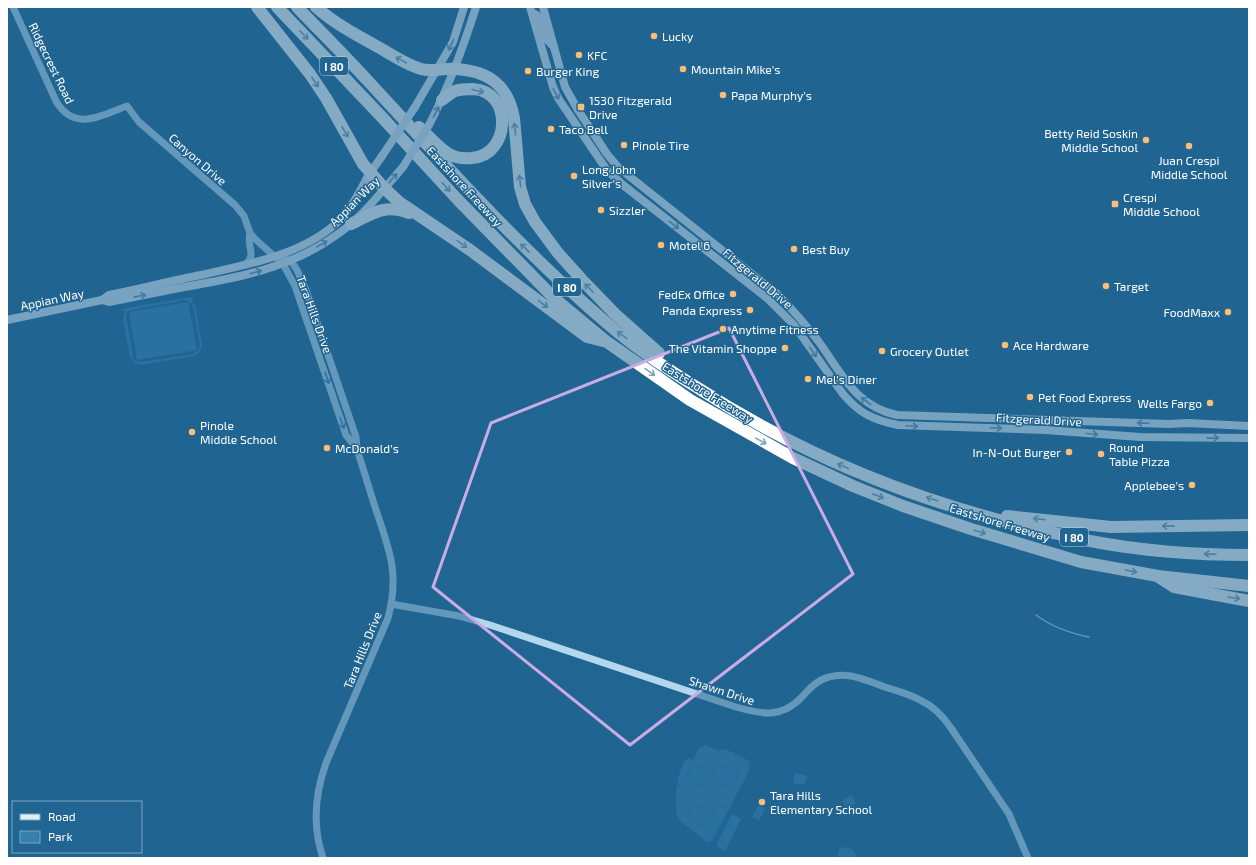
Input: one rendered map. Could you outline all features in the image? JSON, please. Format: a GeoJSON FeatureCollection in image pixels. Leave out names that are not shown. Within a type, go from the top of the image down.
{"type":"FeatureCollection","features":[{"type":"Feature","properties":{"kind":"highway"},"geometry":{"type":"LineString","coordinates":[[257,7],[310,74],[326,98],[363,164],[384,188],[399,202],[470,250],[587,337],[607,342]]}},
{"type":"Feature","properties":{"kind":"highway","name":"Eastshore Freeway"},"geometry":{"type":"LineString","coordinates":[[277,7],[500,244],[554,298],[607,342],[703,407],[793,458],[853,486],[933,516],[1080,562],[1158,576],[1249,586]]}},
{"type":"Feature","properties":{"kind":"highway","name":"Eastshore Freeway"},"geometry":{"type":"LineString","coordinates":[[297,7],[509,233],[617,331],[665,368],[723,405],[799,446],[857,473],[977,514],[1013,524],[1090,541],[1161,551],[1249,555]]}},
{"type":"Feature","properties":{"kind":"highway"},"geometry":{"type":"LineString","coordinates":[[316,7],[337,23],[403,61],[422,69],[455,69],[474,73],[496,82],[505,91],[512,107],[520,187],[525,204],[535,222],[558,253],[615,314],[657,352],[717,393],[723,405]]}},
{"type":"Feature","properties":{"kind":"highway"},"geometry":{"type":"LineString","coordinates":[[367,81],[449,154],[458,158],[477,158],[485,155],[498,143],[503,127],[502,113],[496,101],[487,93],[478,90],[465,89],[455,91],[442,100]]}},
{"type":"Feature","properties":{"kind":"highway"},"geometry":{"type":"LineString","coordinates":[[351,224],[376,212],[387,209],[398,209],[430,222]]}},
{"type":"Feature","properties":{"kind":"highway"},"geometry":{"type":"LineString","coordinates":[[977,514],[1040,518],[1111,527],[1249,525]]}},
{"type":"Feature","properties":{"kind":"highway"},"geometry":{"type":"LineString","coordinates":[[1158,576],[1174,587],[1249,601]]}},
{"type":"Feature","properties":{"kind":"main road","name":"Appian Way"},"geometry":{"type":"LineString","coordinates":[[7,320],[102,300],[109,295],[275,256],[314,239],[333,226],[354,203],[370,173],[415,107],[438,69],[453,42],[464,7]]}},
{"type":"Feature","properties":{"kind":"main road","name":"Appian Way"},"geometry":{"type":"LineString","coordinates":[[102,300],[111,302],[223,280],[283,264],[322,245],[351,224],[403,167],[429,125],[442,100],[455,69],[476,7]]}},
{"type":"Feature","properties":{"kind":"main road","name":"Fitzgerald Drive"},"geometry":{"type":"LineString","coordinates":[[543,7],[565,87],[578,110],[607,154],[618,167],[777,294],[797,314],[851,388],[868,404],[897,415],[1249,426]]}},
{"type":"Feature","properties":{"kind":"main road","name":"Fitzgerald Drive"},"geometry":{"type":"LineString","coordinates":[[531,10],[551,81],[558,98],[607,170],[623,185],[767,298],[794,325],[843,394],[852,405],[863,413],[874,419],[898,425],[1046,430],[1109,436],[1249,438]]}},
{"type":"Feature","properties":{"kind":"main road"},"geometry":{"type":"LineString","coordinates":[[531,10],[541,20],[546,38],[554,46]]}},
{"type":"Feature","properties":{"kind":"main road"},"geometry":{"type":"LineString","coordinates":[[542,46],[546,48],[556,70],[561,76]]}},
{"type":"Feature","properties":{"kind":"street","name":"Ridgecrest Road"},"geometry":{"type":"LineString","coordinates":[[12,7],[56,101],[63,112],[74,118],[86,120],[127,106]]}},
{"type":"Feature","properties":{"kind":"street","name":"Canyon Drive"},"geometry":{"type":"LineString","coordinates":[[127,106],[139,122],[235,205],[244,216],[250,233],[275,256]]}},
{"type":"Feature","properties":{"kind":"street","name":"Canyon Drive"},"geometry":{"type":"LineString","coordinates":[[246,264],[252,257],[248,241],[250,233]]}},
{"type":"Feature","properties":{"kind":"street","name":"Tara Hills Drive"},"geometry":{"type":"LineString","coordinates":[[275,256],[291,261],[298,270],[301,278],[356,437],[357,449],[391,557],[394,584],[391,604],[385,626],[322,775],[317,795],[316,813],[318,840],[323,858]]}},
{"type":"Feature","properties":{"kind":"street","name":"Tara Hills Drive"},"geometry":{"type":"LineString","coordinates":[[275,256],[283,264],[298,293],[346,434],[357,449]]}},
{"type":"Feature","properties":{"kind":"street"},"geometry":{"type":"LineString","coordinates":[[300,256],[299,267],[301,278]]}},
{"type":"Feature","properties":{"kind":"street","name":"Shawn Drive"},"geometry":{"type":"LineString","coordinates":[[391,604],[459,616],[490,625],[736,707],[760,713],[774,713],[793,705],[817,682],[836,675],[851,676],[913,696],[941,715],[952,728],[1009,814],[1028,858]]}},
{"type":"Feature","properties":{"kind":"highlighted area"},"geometry":{"type":"Polygon","coordinates":[[[729,328],[853,574],[630,745],[433,587],[491,423],[729,328]]]}},
{"type":"Feature","properties":{"kind":"green space"},"geometry":{"type":"Polygon","coordinates":[[[192,297],[193,299],[191,300],[195,305],[202,346],[199,353],[194,356],[141,365],[135,363],[130,357],[123,318],[125,311],[122,311],[122,309],[192,297]],[[185,300],[127,312],[126,317],[134,360],[141,362],[193,354],[198,351],[200,346],[193,306],[190,302],[185,300]]]}},
{"type":"Feature","properties":{"kind":"green space"},"geometry":{"type":"Polygon","coordinates":[[[188,302],[197,350],[137,360],[129,312],[188,302]]]}},
{"type":"Feature","properties":{"kind":"green space"},"geometry":{"type":"Polygon","coordinates":[[[705,745],[718,751],[721,749],[732,752],[750,762],[751,765],[712,841],[707,842],[688,828],[679,819],[676,806],[677,786],[681,768],[689,758],[693,760],[700,746],[705,745]]]}},
{"type":"Feature","properties":{"kind":"green space"},"geometry":{"type":"Polygon","coordinates":[[[795,773],[807,776],[804,785],[793,783],[795,773]]]}},
{"type":"Feature","properties":{"kind":"green space"},"geometry":{"type":"Polygon","coordinates":[[[851,795],[856,804],[847,809],[842,801],[851,795]]]}},
{"type":"Feature","properties":{"kind":"green space"},"geometry":{"type":"Polygon","coordinates":[[[759,804],[765,808],[759,821],[752,817],[759,804]]]}},
{"type":"Feature","properties":{"kind":"green space"},"geometry":{"type":"Polygon","coordinates":[[[732,814],[741,819],[725,851],[716,846],[732,814]]]}},
{"type":"Feature","properties":{"kind":"green space"},"geometry":{"type":"Polygon","coordinates":[[[840,848],[851,848],[858,858],[837,858],[840,848]]]}},
{"type":"Feature","properties":{"kind":"waterway"},"geometry":{"type":"LineString","coordinates":[[1036,615],[1061,629],[1089,637]]}},
{"type":"Feature","properties":{"kind":"place","name":"Lucky"},"geometry":{"type":"Point","coordinates":[654,36]}},
{"type":"Feature","properties":{"kind":"place","name":"KFC"},"geometry":{"type":"Point","coordinates":[579,55]}},
{"type":"Feature","properties":{"kind":"place","name":"Mountain Mike's"},"geometry":{"type":"Point","coordinates":[683,69]}},
{"type":"Feature","properties":{"kind":"place","name":"Burger King"},"geometry":{"type":"Point","coordinates":[528,71]}},
{"type":"Feature","properties":{"kind":"place","name":"Papa Murphy's"},"geometry":{"type":"Point","coordinates":[723,95]}},
{"type":"Feature","properties":{"kind":"place","name":"1530 Fitzgerald Drive"},"geometry":{"type":"Point","coordinates":[581,107]}},
{"type":"Feature","properties":{"kind":"place","name":"Taco Bell"},"geometry":{"type":"Point","coordinates":[551,129]}},
{"type":"Feature","properties":{"kind":"place","name":"Betty Reid Soskin Middle School"},"geometry":{"type":"Point","coordinates":[1146,140]}},
{"type":"Feature","properties":{"kind":"place","name":"Pinole Tire"},"geometry":{"type":"Point","coordinates":[624,145]}},
{"type":"Feature","properties":{"kind":"place","name":"Juan Crespi Middle School"},"geometry":{"type":"Point","coordinates":[1189,146]}},
{"type":"Feature","properties":{"kind":"place","name":"Long John Silver's"},"geometry":{"type":"Point","coordinates":[574,176]}},
{"type":"Feature","properties":{"kind":"place","name":"Crespi Middle School"},"geometry":{"type":"Point","coordinates":[1115,204]}},
{"type":"Feature","properties":{"kind":"place","name":"Sizzler"},"geometry":{"type":"Point","coordinates":[601,210]}},
{"type":"Feature","properties":{"kind":"place","name":"Motel 6"},"geometry":{"type":"Point","coordinates":[661,245]}},
{"type":"Feature","properties":{"kind":"place","name":"Best Buy"},"geometry":{"type":"Point","coordinates":[794,249]}},
{"type":"Feature","properties":{"kind":"place","name":"Target"},"geometry":{"type":"Point","coordinates":[1106,286]}},
{"type":"Feature","properties":{"kind":"place","name":"FedEx Office"},"geometry":{"type":"Point","coordinates":[733,294]}},
{"type":"Feature","properties":{"kind":"place","name":"Panda Express"},"geometry":{"type":"Point","coordinates":[750,310]}},
{"type":"Feature","properties":{"kind":"place","name":"FoodMaxx"},"geometry":{"type":"Point","coordinates":[1228,312]}},
{"type":"Feature","properties":{"kind":"place","name":"Anytime Fitness"},"geometry":{"type":"Point","coordinates":[723,329]}},
{"type":"Feature","properties":{"kind":"place","name":"Ace Hardware"},"geometry":{"type":"Point","coordinates":[1005,345]}},
{"type":"Feature","properties":{"kind":"place","name":"The Vitamin Shoppe"},"geometry":{"type":"Point","coordinates":[785,348]}},
{"type":"Feature","properties":{"kind":"place","name":"Grocery Outlet"},"geometry":{"type":"Point","coordinates":[882,351]}},
{"type":"Feature","properties":{"kind":"place","name":"Mel's Diner"},"geometry":{"type":"Point","coordinates":[808,379]}},
{"type":"Feature","properties":{"kind":"place","name":"Pet Food Express"},"geometry":{"type":"Point","coordinates":[1030,397]}},
{"type":"Feature","properties":{"kind":"place","name":"Wells Fargo"},"geometry":{"type":"Point","coordinates":[1210,403]}},
{"type":"Feature","properties":{"kind":"place","name":"Pinole Middle School"},"geometry":{"type":"Point","coordinates":[192,432]}},
{"type":"Feature","properties":{"kind":"place","name":"McDonald's"},"geometry":{"type":"Point","coordinates":[327,448]}},
{"type":"Feature","properties":{"kind":"place","name":"In-N-Out Burger"},"geometry":{"type":"Point","coordinates":[1069,452]}},
{"type":"Feature","properties":{"kind":"place","name":"Round Table Pizza"},"geometry":{"type":"Point","coordinates":[1101,454]}},
{"type":"Feature","properties":{"kind":"place","name":"Applebee's"},"geometry":{"type":"Point","coordinates":[1192,485]}},
{"type":"Feature","properties":{"kind":"place","name":"Tara Hills Elementary School"},"geometry":{"type":"Point","coordinates":[762,802]}}]}
